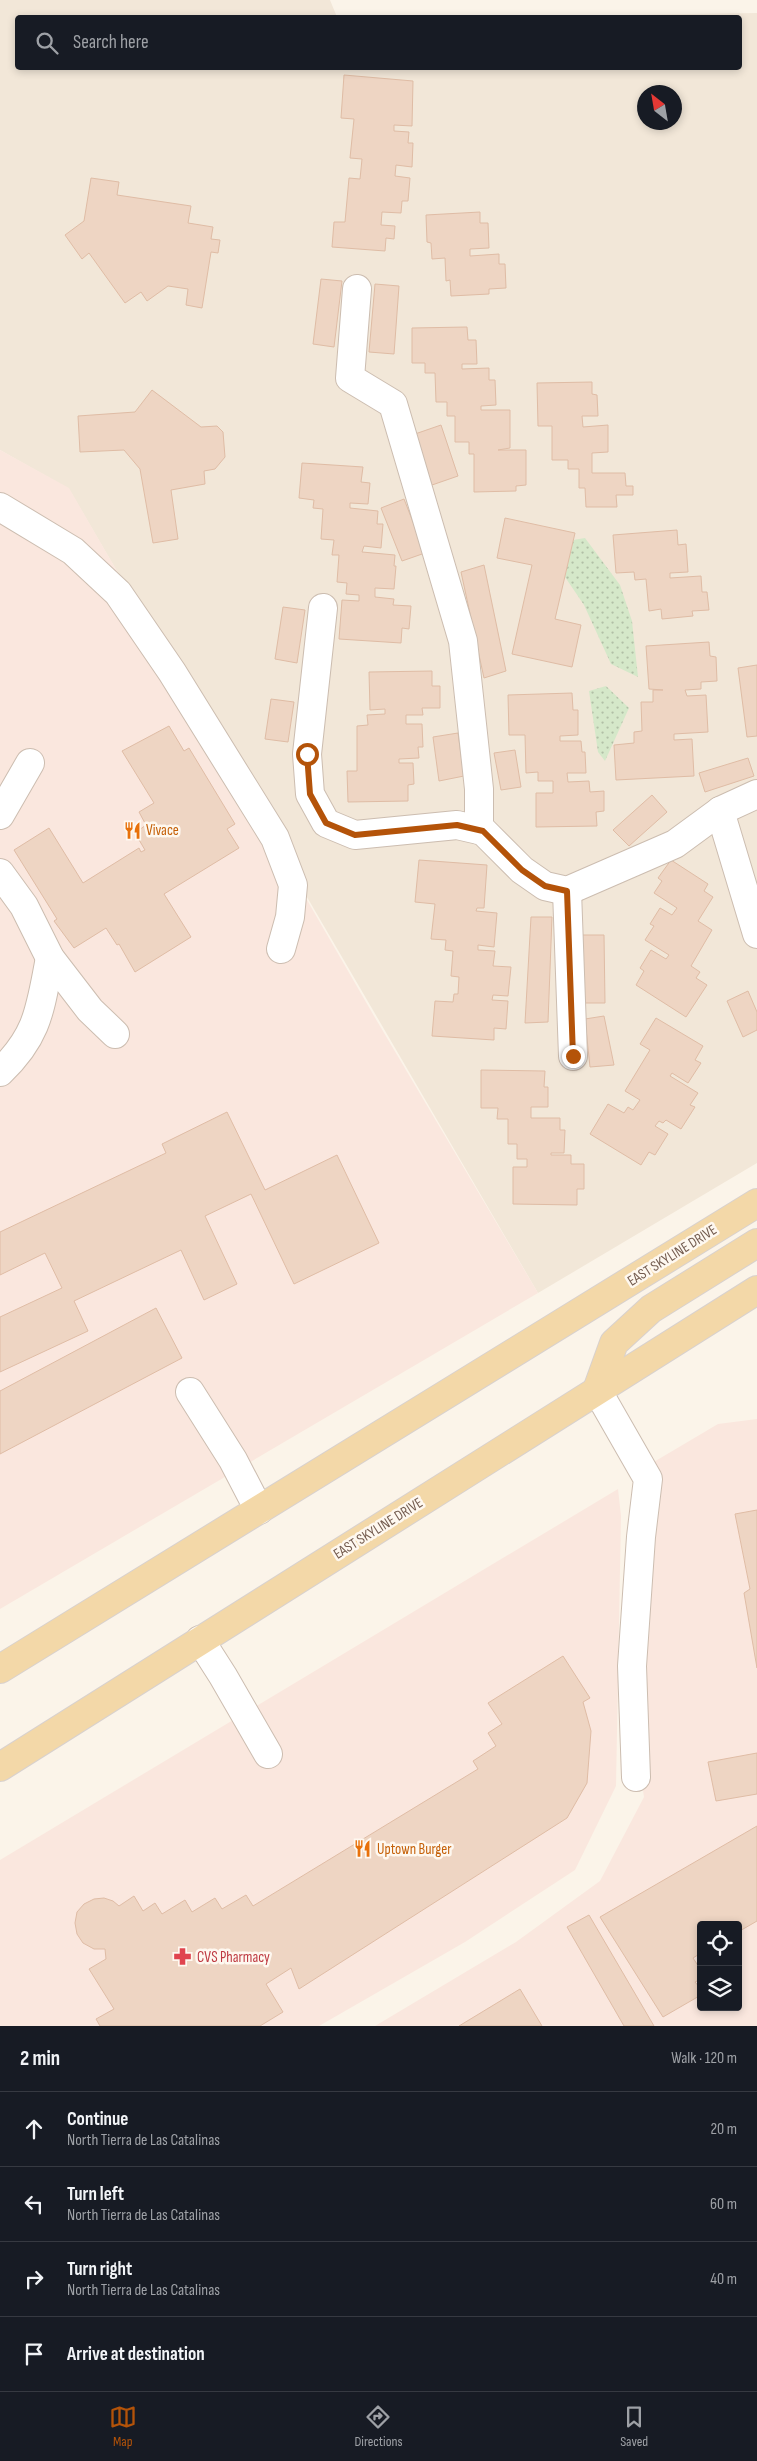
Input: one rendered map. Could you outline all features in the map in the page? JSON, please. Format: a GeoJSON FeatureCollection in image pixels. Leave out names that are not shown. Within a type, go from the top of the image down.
{"type":"FeatureCollection","features":[{"type":"Feature","properties":{"kind":"main road","name":"EAST SKYLINE DRIVE"},"geometry":{"type":"LineString","coordinates":[[0,1669],[757,1203]]}},
{"type":"Feature","properties":{"kind":"main road"},"geometry":{"type":"LineString","coordinates":[[597,1390],[614,1343],[651,1309],[757,1243]]}},
{"type":"Feature","properties":{"kind":"main road","name":"EAST SKYLINE DRIVE"},"geometry":{"type":"LineString","coordinates":[[0,1768],[757,1290]]}},
{"type":"Feature","properties":{"kind":"street"},"geometry":{"type":"LineString","coordinates":[[357,288],[350,378],[393,404],[463,641],[479,789],[479,830]]}},
{"type":"Feature","properties":{"kind":"street"},"geometry":{"type":"LineString","coordinates":[[0,507],[73,551],[118,593],[172,672],[276,838],[294,885],[290,917],[281,949]]}},
{"type":"Feature","properties":{"kind":"street"},"geometry":{"type":"LineString","coordinates":[[323,608],[307,754],[310,794],[326,823],[355,835],[457,825],[483,831],[522,870],[545,886],[567,891],[675,844],[720,812],[757,794]]}},
{"type":"Feature","properties":{"kind":"street"},"geometry":{"type":"LineString","coordinates":[[0,815],[30,763]]}},
{"type":"Feature","properties":{"kind":"street"},"geometry":{"type":"LineString","coordinates":[[720,812],[757,934]]}},
{"type":"Feature","properties":{"kind":"street"},"geometry":{"type":"LineString","coordinates":[[0,872],[24,906],[50,958],[90,1010],[115,1034]]}},
{"type":"Feature","properties":{"kind":"street"},"geometry":{"type":"LineString","coordinates":[[567,891],[573,1056]]}},
{"type":"Feature","properties":{"kind":"street"},"geometry":{"type":"LineString","coordinates":[[0,1072],[19,1054],[38,1020],[50,958]]}},
{"type":"Feature","properties":{"kind":"street"},"geometry":{"type":"LineString","coordinates":[[597,1390],[648,1479],[641,1537],[632,1666],[636,1777]]}},
{"type":"Feature","properties":{"kind":"street"},"geometry":{"type":"LineString","coordinates":[[190,1392],[233,1460],[260,1510]]}},
{"type":"Feature","properties":{"kind":"street"},"geometry":{"type":"LineString","coordinates":[[200,1640],[268,1754]]}},
{"type":"Feature","properties":{"kind":"shaded area"},"geometry":{"type":"Polygon","coordinates":[[[0,0],[330,0],[336,15],[15,15],[15,70],[742,70],[742,15],[628,15],[757,13],[757,1163],[538,1293],[69,489],[0,450],[0,0]]]}},
{"type":"Feature","properties":{"kind":"shaded area"},"geometry":{"type":"Polygon","coordinates":[[[0,450],[69,488],[374,1016],[538,1293],[0,1609],[0,450]]]}},
{"type":"Feature","properties":{"kind":"shaded area"},"geometry":{"type":"Polygon","coordinates":[[[757,1419],[757,2026],[375,2026],[516,1942],[600,1881],[644,1797],[630,1702],[647,1466],[718,1424],[757,1419]]]}},
{"type":"Feature","properties":{"kind":"shaded area"},"geometry":{"type":"Polygon","coordinates":[[[618,1489],[621,1516],[616,1786],[575,1870],[465,1942],[319,2026],[0,2026],[0,1860],[618,1489]]]}},
{"type":"Feature","properties":{"kind":"green space"},"geometry":{"type":"Polygon","coordinates":[[[585,538],[620,585],[632,621],[638,677],[611,664],[584,605],[565,577],[573,540],[585,538]]]}},
{"type":"Feature","properties":{"kind":"green space"},"geometry":{"type":"Polygon","coordinates":[[[606,686],[629,708],[605,761],[598,752],[589,691],[606,686]]]}},
{"type":"Feature","properties":{"kind":"building"},"geometry":{"type":"Polygon","coordinates":[[[344,75],[413,81],[412,126],[394,125],[394,131],[409,132],[408,143],[413,143],[412,167],[396,165],[395,176],[410,178],[408,201],[402,201],[401,213],[382,212],[381,225],[395,226],[394,239],[386,238],[385,251],[332,247],[334,222],[345,222],[349,178],[360,179],[362,159],[350,158],[354,119],[341,118],[344,75]]]}},
{"type":"Feature","properties":{"kind":"building"},"geometry":{"type":"Polygon","coordinates":[[[91,178],[119,182],[117,195],[191,206],[188,223],[213,227],[211,239],[220,240],[218,253],[211,252],[202,308],[186,305],[188,289],[168,286],[147,301],[141,292],[125,303],[89,253],[82,259],[65,235],[84,221],[91,178]]]}},
{"type":"Feature","properties":{"kind":"building"},"geometry":{"type":"Polygon","coordinates":[[[480,212],[480,223],[488,223],[489,248],[470,249],[470,256],[499,254],[499,264],[505,264],[506,288],[489,289],[489,294],[451,296],[450,280],[446,281],[445,258],[432,259],[431,243],[427,242],[426,215],[480,212]]]}},
{"type":"Feature","properties":{"kind":"building"},"geometry":{"type":"Polygon","coordinates":[[[321,279],[342,281],[334,347],[313,344],[321,279]]]}},
{"type":"Feature","properties":{"kind":"building"},"geometry":{"type":"Polygon","coordinates":[[[375,284],[399,286],[394,354],[369,352],[375,284]]]}},
{"type":"Feature","properties":{"kind":"building"},"geometry":{"type":"Polygon","coordinates":[[[467,327],[468,340],[476,340],[477,364],[462,364],[462,369],[489,368],[489,380],[495,380],[496,405],[481,406],[481,410],[510,410],[510,448],[498,450],[526,450],[526,485],[516,486],[516,491],[474,492],[474,454],[469,454],[469,442],[455,442],[455,416],[447,416],[447,402],[436,402],[435,373],[425,373],[425,363],[412,363],[412,328],[467,327]]]}},
{"type":"Feature","properties":{"kind":"building"},"geometry":{"type":"Polygon","coordinates":[[[592,382],[592,394],[597,395],[598,416],[582,416],[583,427],[608,425],[608,452],[592,453],[592,473],[625,473],[626,486],[633,486],[633,495],[616,495],[617,507],[586,507],[585,488],[579,488],[579,469],[568,469],[568,460],[552,460],[552,426],[538,426],[537,383],[592,382]]]}},
{"type":"Feature","properties":{"kind":"building"},"geometry":{"type":"Polygon","coordinates":[[[152,390],[201,427],[217,426],[223,432],[225,457],[215,469],[204,471],[205,484],[171,490],[178,539],[153,543],[140,469],[124,450],[80,452],[78,416],[135,412],[152,390]]]}},
{"type":"Feature","properties":{"kind":"building"},"geometry":{"type":"Polygon","coordinates":[[[441,425],[458,476],[432,485],[415,434],[441,425]]]}},
{"type":"Feature","properties":{"kind":"building"},"geometry":{"type":"Polygon","coordinates":[[[302,463],[363,467],[361,482],[370,483],[368,504],[350,503],[350,508],[378,511],[377,524],[383,524],[381,548],[364,546],[362,552],[395,555],[394,589],[375,588],[375,597],[394,599],[393,605],[411,606],[409,629],[402,628],[401,643],[339,639],[342,600],[359,601],[359,595],[346,594],[347,583],[337,582],[339,555],[332,555],[334,540],[321,539],[323,509],[313,508],[314,500],[299,498],[302,463]]]}},
{"type":"Feature","properties":{"kind":"building"},"geometry":{"type":"Polygon","coordinates":[[[404,499],[425,553],[402,561],[381,508],[404,499]]]}},
{"type":"Feature","properties":{"kind":"building"},"geometry":{"type":"Polygon","coordinates":[[[505,518],[575,533],[555,619],[581,625],[572,667],[512,654],[532,565],[497,558],[505,518]]]}},
{"type":"Feature","properties":{"kind":"building"},"geometry":{"type":"Polygon","coordinates":[[[677,530],[678,545],[686,544],[688,572],[670,573],[670,578],[701,576],[702,592],[707,592],[709,610],[692,611],[693,616],[662,619],[661,609],[649,611],[646,579],[635,580],[634,572],[616,573],[613,535],[677,530]]]}},
{"type":"Feature","properties":{"kind":"building"},"geometry":{"type":"Polygon","coordinates":[[[484,565],[506,671],[484,678],[461,572],[484,565]]]}},
{"type":"Feature","properties":{"kind":"building"},"geometry":{"type":"Polygon","coordinates":[[[283,607],[305,610],[297,663],[275,659],[283,607]]]}},
{"type":"Feature","properties":{"kind":"building"},"geometry":{"type":"Polygon","coordinates":[[[709,642],[710,656],[716,657],[717,681],[701,682],[701,689],[685,690],[687,696],[706,695],[708,732],[674,734],[674,740],[692,739],[694,776],[616,780],[614,745],[634,743],[634,732],[642,731],[641,702],[653,702],[653,690],[663,690],[649,689],[646,646],[709,642]]]}},
{"type":"Feature","properties":{"kind":"building"},"geometry":{"type":"Polygon","coordinates":[[[757,665],[757,736],[747,737],[738,668],[757,665]]]}},
{"type":"Feature","properties":{"kind":"building"},"geometry":{"type":"Polygon","coordinates":[[[432,671],[432,686],[440,686],[440,708],[422,708],[423,715],[406,715],[406,724],[422,724],[423,747],[418,747],[419,758],[399,759],[399,763],[413,763],[414,784],[408,785],[408,801],[348,802],[347,771],[357,771],[357,726],[368,725],[367,715],[385,714],[385,709],[370,710],[369,672],[432,671]]]}},
{"type":"Feature","properties":{"kind":"building"},"geometry":{"type":"Polygon","coordinates":[[[572,693],[573,710],[578,710],[578,735],[560,736],[560,741],[581,741],[582,752],[585,752],[586,773],[567,773],[568,782],[589,781],[590,792],[604,791],[604,811],[596,812],[597,826],[536,827],[536,793],[553,793],[553,781],[538,781],[538,772],[526,773],[525,735],[509,735],[508,695],[572,693]]]}},
{"type":"Feature","properties":{"kind":"building"},"geometry":{"type":"Polygon","coordinates":[[[271,699],[294,702],[288,742],[265,739],[271,699]]]}},
{"type":"Feature","properties":{"kind":"building"},"geometry":{"type":"Polygon","coordinates":[[[169,726],[184,751],[189,748],[235,824],[227,829],[239,848],[164,894],[191,937],[135,972],[119,944],[117,945],[106,928],[74,948],[54,921],[57,919],[14,850],[49,828],[83,883],[139,848],[141,852],[145,850],[135,833],[146,825],[139,812],[154,803],[122,751],[169,726]]]}},
{"type":"Feature","properties":{"kind":"building"},"geometry":{"type":"Polygon","coordinates":[[[458,733],[464,776],[439,781],[433,737],[458,733]]]}},
{"type":"Feature","properties":{"kind":"building"},"geometry":{"type":"Polygon","coordinates":[[[515,750],[521,787],[501,790],[494,753],[515,750]]]}},
{"type":"Feature","properties":{"kind":"building"},"geometry":{"type":"Polygon","coordinates":[[[748,758],[754,776],[705,792],[699,773],[748,758]]]}},
{"type":"Feature","properties":{"kind":"building"},"geometry":{"type":"Polygon","coordinates":[[[652,795],[667,812],[629,846],[613,830],[652,795]]]}},
{"type":"Feature","properties":{"kind":"building"},"geometry":{"type":"Polygon","coordinates":[[[419,860],[487,865],[484,908],[477,908],[476,911],[497,913],[494,947],[478,945],[478,950],[495,951],[493,966],[511,967],[508,996],[493,995],[492,1000],[508,1001],[506,1029],[494,1028],[494,1040],[432,1036],[435,1001],[453,1002],[454,994],[458,994],[459,977],[451,976],[453,951],[445,950],[446,940],[431,939],[435,904],[415,902],[419,860]]]}},
{"type":"Feature","properties":{"kind":"building"},"geometry":{"type":"Polygon","coordinates":[[[671,860],[708,884],[704,891],[713,897],[698,921],[712,930],[691,966],[700,972],[696,978],[707,985],[686,1017],[636,985],[644,971],[640,968],[651,950],[666,959],[669,955],[645,940],[654,926],[650,924],[660,908],[672,915],[677,908],[654,893],[662,881],[658,878],[671,860]]]}},
{"type":"Feature","properties":{"kind":"building"},"geometry":{"type":"Polygon","coordinates":[[[531,917],[552,917],[548,1022],[525,1023],[531,917]]]}},
{"type":"Feature","properties":{"kind":"building"},"geometry":{"type":"Polygon","coordinates":[[[581,935],[604,935],[605,1003],[584,1003],[581,935]]]}},
{"type":"Feature","properties":{"kind":"building"},"geometry":{"type":"Polygon","coordinates":[[[748,991],[757,1012],[757,1030],[743,1037],[727,1001],[748,991]]]}},
{"type":"Feature","properties":{"kind":"building"},"geometry":{"type":"Polygon","coordinates":[[[604,1016],[614,1065],[590,1067],[585,1019],[604,1016]]]}},
{"type":"Feature","properties":{"kind":"building"},"geometry":{"type":"Polygon","coordinates":[[[656,1018],[703,1046],[695,1060],[701,1063],[688,1083],[672,1073],[670,1076],[698,1093],[690,1105],[695,1107],[681,1129],[666,1120],[663,1123],[659,1121],[655,1126],[668,1134],[655,1155],[649,1152],[641,1165],[590,1134],[608,1104],[624,1113],[628,1107],[633,1110],[640,1100],[625,1091],[650,1050],[640,1044],[656,1018]]]}},
{"type":"Feature","properties":{"kind":"building"},"geometry":{"type":"Polygon","coordinates":[[[481,1070],[545,1071],[544,1087],[548,1087],[548,1107],[531,1107],[531,1118],[560,1118],[560,1130],[565,1130],[564,1153],[551,1153],[551,1155],[571,1155],[571,1164],[584,1164],[584,1189],[577,1189],[577,1205],[513,1204],[513,1167],[527,1167],[527,1159],[517,1159],[517,1144],[508,1144],[508,1119],[497,1119],[498,1108],[481,1108],[481,1070]]]}},
{"type":"Feature","properties":{"kind":"building"},"geometry":{"type":"Polygon","coordinates":[[[227,1112],[265,1190],[337,1155],[379,1243],[294,1284],[251,1194],[205,1216],[237,1284],[204,1300],[181,1250],[74,1301],[88,1331],[0,1372],[0,1317],[62,1288],[45,1253],[0,1275],[0,1232],[166,1153],[162,1144],[227,1112]]]}},
{"type":"Feature","properties":{"kind":"building"},"geometry":{"type":"Polygon","coordinates":[[[156,1308],[182,1358],[0,1454],[0,1391],[156,1308]]]}},
{"type":"Feature","properties":{"kind":"building"},"geometry":{"type":"Polygon","coordinates":[[[757,1510],[757,1668],[744,1593],[750,1589],[735,1514],[757,1510]]]}},
{"type":"Feature","properties":{"kind":"building"},"geometry":{"type":"Polygon","coordinates":[[[563,1656],[590,1698],[583,1702],[591,1731],[587,1783],[567,1818],[299,1989],[291,1968],[266,1984],[283,2012],[260,2026],[100,2026],[96,2019],[114,2009],[89,1969],[106,1959],[105,1949],[94,1949],[83,1943],[77,1934],[75,1923],[77,1912],[84,1904],[94,1899],[104,1898],[113,1901],[119,1906],[134,1896],[143,1911],[155,1903],[162,1914],[185,1900],[192,1912],[215,1898],[222,1909],[246,1895],[253,1906],[478,1769],[473,1761],[496,1746],[488,1733],[502,1724],[488,1703],[563,1656]]]}},
{"type":"Feature","properties":{"kind":"building"},"geometry":{"type":"Polygon","coordinates":[[[757,1753],[757,1794],[716,1801],[708,1762],[757,1753]]]}},
{"type":"Feature","properties":{"kind":"building"},"geometry":{"type":"Polygon","coordinates":[[[757,1826],[757,1921],[742,1930],[742,1921],[697,1921],[697,1956],[693,1958],[697,1964],[697,1981],[695,1982],[697,1984],[697,1997],[663,2017],[600,1917],[757,1826]]]}},
{"type":"Feature","properties":{"kind":"building"},"geometry":{"type":"Polygon","coordinates":[[[589,1915],[654,2026],[624,2026],[567,1927],[589,1915]]]}},
{"type":"Feature","properties":{"kind":"building"},"geometry":{"type":"Polygon","coordinates":[[[520,1989],[542,2026],[459,2026],[520,1989]]]}},
{"type":"Feature","properties":{"kind":"place","name":"Vivace"},"geometry":{"type":"Point","coordinates":[132,830]}},
{"type":"Feature","properties":{"kind":"place","name":"Uptown Burger"},"geometry":{"type":"Point","coordinates":[363,1849]}},
{"type":"Feature","properties":{"kind":"place","name":"CVS Pharmacy"},"geometry":{"type":"Point","coordinates":[183,1957]}},
{"type":"Feature","properties":{"kind":"route"},"geometry":{"type":"LineString","coordinates":[[307,754],[310,794],[326,823],[355,835],[457,825],[483,831],[522,870],[545,886],[567,891],[573,1056]]}}]}
